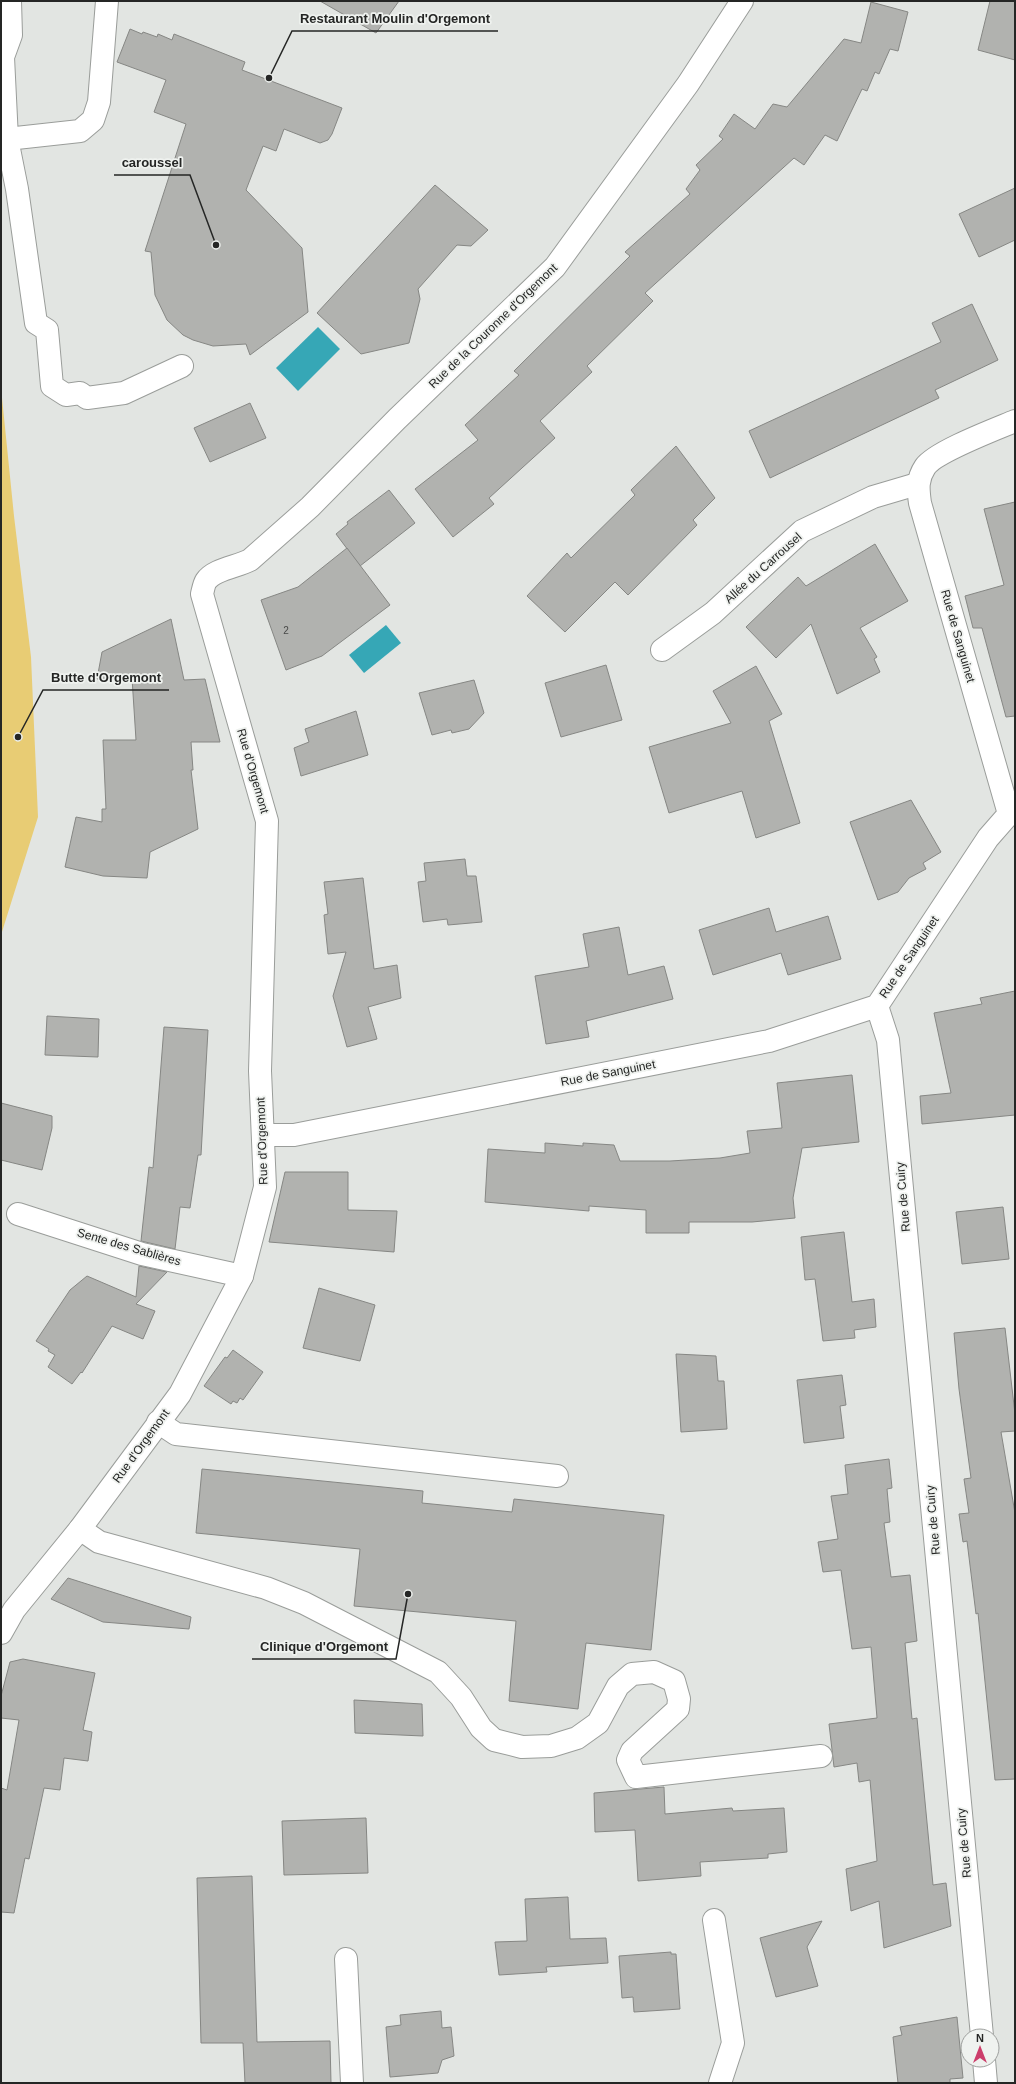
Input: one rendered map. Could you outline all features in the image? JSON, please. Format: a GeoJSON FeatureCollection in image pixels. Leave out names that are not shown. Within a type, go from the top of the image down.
{"type":"FeatureCollection","features":[{"type":"Feature","properties":{"kind":"street"},"geometry":{"type":"LineString","coordinates":[[10,1],[11,35],[3,58],[7,138],[17,189],[36,323],[47,330],[52,386],[66,395],[80,393],[87,398],[124,393],[182,366]]}},
{"type":"Feature","properties":{"kind":"street"},"geometry":{"type":"LineString","coordinates":[[7,138],[80,131],[93,120],[99,102],[107,1]]}},
{"type":"Feature","properties":{"kind":"street","name":"Rue de la Couronne d'Orgemont"},"geometry":{"type":"LineString","coordinates":[[206,581],[230,567],[238,566],[250,560],[310,507],[397,419],[555,267],[688,84],[742,1]]}},
{"type":"Feature","properties":{"kind":"street","name":"Rue de Sanguinet"},"geometry":{"type":"LineString","coordinates":[[264,1135],[294,1135],[769,1041],[877,1006],[988,838],[1012,814],[920,503],[918,484],[925,466],[939,455],[1015,421]]}},
{"type":"Feature","properties":{"kind":"street","name":"Allée du Carrousel"},"geometry":{"type":"LineString","coordinates":[[662,650],[713,614],[802,531],[873,497],[918,484]]}},
{"type":"Feature","properties":{"kind":"street","name":"Rue d'Orgemont"},"geometry":{"type":"LineString","coordinates":[[1,1633],[14,1610],[80,1529],[180,1394],[242,1276],[265,1187],[264,1135],[260,1071],[267,821],[202,594],[206,581]]}},
{"type":"Feature","properties":{"kind":"street","name":"Rue de Cuiry"},"geometry":{"type":"LineString","coordinates":[[877,1006],[888,1040],[981,2028]]}},
{"type":"Feature","properties":{"kind":"street","name":"Sente des Sablières"},"geometry":{"type":"LineString","coordinates":[[18,1214],[142,1254],[242,1276]]}},
{"type":"Feature","properties":{"kind":"street"},"geometry":{"type":"LineString","coordinates":[[158,1422],[176,1434],[557,1476]]}},
{"type":"Feature","properties":{"kind":"street"},"geometry":{"type":"LineString","coordinates":[[80,1529],[99,1542],[266,1588],[304,1603],[438,1672],[461,1697],[481,1728],[494,1740],[522,1747],[551,1746],[577,1738],[598,1723],[618,1686],[632,1674],[654,1672],[674,1681],[679,1699],[678,1710],[632,1751],[628,1760],[636,1777],[821,1756]]}},
{"type":"Feature","properties":{"kind":"street"},"geometry":{"type":"LineString","coordinates":[[714,1920],[733,2043],[720,2083]]}},
{"type":"Feature","properties":{"kind":"street"},"geometry":{"type":"LineString","coordinates":[[346,1959],[352,2083]]}},
{"type":"Feature","properties":{"kind":"street"},"geometry":{"type":"LineString","coordinates":[[985,2068],[986,2083]]}},
{"type":"Feature","properties":{"kind":"shaded area"},"geometry":{"type":"Polygon","coordinates":[[[1,388],[14,516],[31,657],[38,817],[1,935],[1,388]]]}},
{"type":"Feature","properties":{"kind":"water"},"geometry":{"type":"Polygon","coordinates":[[[318,327],[340,349],[298,391],[276,368],[318,327]]]}},
{"type":"Feature","properties":{"kind":"water"},"geometry":{"type":"Polygon","coordinates":[[[386,625],[401,643],[364,673],[349,655],[386,625]]]}},
{"type":"Feature","properties":{"kind":"building"},"geometry":{"type":"Polygon","coordinates":[[[320,1],[399,1],[376,33],[320,1]]]}},
{"type":"Feature","properties":{"kind":"building"},"geometry":{"type":"Polygon","coordinates":[[[990,1],[1015,1],[1015,60],[978,50],[990,1]]]}},
{"type":"Feature","properties":{"kind":"building"},"geometry":{"type":"Polygon","coordinates":[[[871,2],[908,12],[898,51],[890,49],[879,74],[875,72],[867,91],[862,89],[837,141],[825,135],[804,165],[794,158],[645,293],[653,301],[587,366],[592,372],[540,421],[555,438],[489,498],[494,504],[453,537],[415,489],[478,440],[465,425],[519,375],[514,371],[630,256],[625,252],[690,194],[686,189],[700,170],[696,165],[723,139],[719,136],[734,114],[755,129],[773,104],[787,107],[844,39],[861,43],[871,2]]]}},
{"type":"Feature","properties":{"kind":"building"},"geometry":{"type":"Polygon","coordinates":[[[130,29],[142,34],[143,32],[157,37],[158,34],[172,40],[174,34],[245,62],[242,70],[342,108],[332,134],[328,140],[320,143],[284,129],[276,151],[263,146],[246,190],[302,248],[308,312],[250,355],[246,344],[213,346],[193,340],[183,335],[167,320],[155,295],[151,252],[145,251],[186,124],[154,112],[166,80],[117,62],[130,29]]]}},
{"type":"Feature","properties":{"kind":"building"},"geometry":{"type":"Polygon","coordinates":[[[435,185],[488,230],[471,246],[457,245],[418,289],[420,299],[409,343],[361,354],[317,313],[435,185]]]}},
{"type":"Feature","properties":{"kind":"building"},"geometry":{"type":"Polygon","coordinates":[[[1015,188],[1015,240],[979,257],[959,214],[1015,188]]]}},
{"type":"Feature","properties":{"kind":"building"},"geometry":{"type":"Polygon","coordinates":[[[972,304],[998,360],[935,390],[939,398],[770,478],[749,431],[941,342],[932,323],[972,304]]]}},
{"type":"Feature","properties":{"kind":"building"},"geometry":{"type":"Polygon","coordinates":[[[250,403],[266,438],[210,462],[194,428],[250,403]]]}},
{"type":"Feature","properties":{"kind":"building"},"geometry":{"type":"Polygon","coordinates":[[[676,446],[715,498],[693,520],[697,525],[628,595],[615,582],[565,632],[527,596],[567,553],[571,558],[635,495],[631,490],[676,446]]]}},
{"type":"Feature","properties":{"kind":"building"},"geometry":{"type":"Polygon","coordinates":[[[389,490],[415,523],[360,566],[336,534],[348,524],[347,522],[389,490]]]}},
{"type":"Feature","properties":{"kind":"building"},"geometry":{"type":"Polygon","coordinates":[[[1015,502],[1015,716],[1006,717],[982,628],[973,628],[965,596],[1004,585],[984,509],[1015,502]]]}},
{"type":"Feature","properties":{"kind":"building"},"geometry":{"type":"Polygon","coordinates":[[[875,544],[908,601],[860,628],[877,657],[874,659],[880,672],[837,694],[811,624],[776,658],[746,627],[798,577],[806,586],[875,544]]]}},
{"type":"Feature","properties":{"kind":"building"},"geometry":{"type":"Polygon","coordinates":[[[347,548],[390,605],[322,656],[286,670],[261,600],[298,587],[347,548]]]}},
{"type":"Feature","properties":{"kind":"building"},"geometry":{"type":"Polygon","coordinates":[[[171,619],[184,680],[205,679],[220,742],[191,742],[193,770],[191,770],[198,829],[150,852],[147,878],[103,876],[65,867],[76,817],[102,822],[102,809],[106,809],[103,740],[136,740],[132,678],[97,679],[102,652],[171,619]]]}},
{"type":"Feature","properties":{"kind":"building"},"geometry":{"type":"Polygon","coordinates":[[[606,665],[622,720],[561,737],[545,683],[606,665]]]}},
{"type":"Feature","properties":{"kind":"building"},"geometry":{"type":"Polygon","coordinates":[[[756,666],[782,714],[769,721],[800,823],[756,838],[742,791],[669,813],[649,747],[731,723],[713,691],[756,666]]]}},
{"type":"Feature","properties":{"kind":"building"},"geometry":{"type":"Polygon","coordinates":[[[474,680],[484,713],[469,729],[452,733],[451,730],[432,735],[419,693],[474,680]]]}},
{"type":"Feature","properties":{"kind":"building"},"geometry":{"type":"Polygon","coordinates":[[[356,711],[368,755],[301,776],[294,748],[309,742],[305,729],[356,711]]]}},
{"type":"Feature","properties":{"kind":"building"},"geometry":{"type":"Polygon","coordinates":[[[911,800],[941,852],[923,863],[926,869],[909,878],[898,892],[878,900],[850,822],[911,800]]]}},
{"type":"Feature","properties":{"kind":"building"},"geometry":{"type":"Polygon","coordinates":[[[465,859],[467,876],[476,876],[482,922],[448,925],[447,919],[423,922],[418,882],[426,881],[424,863],[465,859]]]}},
{"type":"Feature","properties":{"kind":"building"},"geometry":{"type":"Polygon","coordinates":[[[363,878],[374,969],[397,965],[401,998],[368,1007],[377,1039],[347,1047],[333,996],[346,952],[328,954],[324,915],[328,914],[324,882],[363,878]]]}},
{"type":"Feature","properties":{"kind":"building"},"geometry":{"type":"Polygon","coordinates":[[[769,908],[776,932],[828,916],[841,959],[788,975],[781,953],[713,975],[699,930],[769,908]]]}},
{"type":"Feature","properties":{"kind":"building"},"geometry":{"type":"Polygon","coordinates":[[[619,927],[628,975],[664,966],[673,999],[586,1021],[589,1037],[546,1044],[535,976],[589,967],[583,934],[619,927]]]}},
{"type":"Feature","properties":{"kind":"building"},"geometry":{"type":"Polygon","coordinates":[[[1015,991],[1015,1115],[922,1124],[920,1096],[951,1093],[934,1013],[982,1004],[980,998],[1015,991]]]}},
{"type":"Feature","properties":{"kind":"building"},"geometry":{"type":"Polygon","coordinates":[[[47,1016],[99,1019],[98,1057],[45,1055],[47,1016]]]}},
{"type":"Feature","properties":{"kind":"building"},"geometry":{"type":"Polygon","coordinates":[[[164,1027],[208,1030],[201,1155],[198,1155],[190,1208],[180,1207],[175,1249],[141,1241],[149,1167],[153,1168],[164,1027]]]}},
{"type":"Feature","properties":{"kind":"building"},"geometry":{"type":"Polygon","coordinates":[[[852,1075],[859,1142],[802,1148],[793,1198],[795,1218],[752,1222],[689,1222],[689,1233],[646,1233],[646,1210],[589,1206],[589,1211],[485,1202],[488,1149],[545,1153],[545,1143],[583,1146],[583,1143],[614,1145],[620,1161],[670,1161],[720,1158],[750,1153],[747,1131],[782,1128],[777,1083],[852,1075]]]}},
{"type":"Feature","properties":{"kind":"building"},"geometry":{"type":"Polygon","coordinates":[[[1,1103],[52,1116],[52,1128],[42,1170],[1,1160],[1,1103]]]}},
{"type":"Feature","properties":{"kind":"building"},"geometry":{"type":"Polygon","coordinates":[[[285,1172],[348,1172],[348,1210],[397,1211],[394,1252],[269,1242],[285,1172]]]}},
{"type":"Feature","properties":{"kind":"building"},"geometry":{"type":"Polygon","coordinates":[[[1003,1207],[1009,1259],[962,1264],[956,1212],[1003,1207]]]}},
{"type":"Feature","properties":{"kind":"building"},"geometry":{"type":"Polygon","coordinates":[[[844,1232],[852,1302],[874,1299],[876,1327],[854,1330],[855,1338],[823,1341],[815,1279],[805,1280],[801,1237],[844,1232]]]}},
{"type":"Feature","properties":{"kind":"building"},"geometry":{"type":"Polygon","coordinates":[[[139,1266],[167,1272],[136,1304],[155,1311],[143,1339],[112,1326],[82,1373],[81,1372],[72,1384],[48,1367],[55,1355],[48,1351],[49,1349],[36,1341],[70,1290],[87,1276],[136,1297],[139,1266]]]}},
{"type":"Feature","properties":{"kind":"building"},"geometry":{"type":"Polygon","coordinates":[[[319,1288],[375,1305],[360,1361],[303,1348],[319,1288]]]}},
{"type":"Feature","properties":{"kind":"building"},"geometry":{"type":"Polygon","coordinates":[[[1005,1328],[1015,1414],[1015,1431],[1001,1432],[1015,1513],[1015,1779],[995,1780],[978,1613],[976,1614],[967,1541],[963,1542],[959,1514],[969,1513],[964,1479],[971,1478],[959,1389],[954,1333],[1005,1328]]]}},
{"type":"Feature","properties":{"kind":"building"},"geometry":{"type":"Polygon","coordinates":[[[233,1350],[263,1372],[243,1400],[240,1398],[237,1403],[233,1401],[231,1404],[204,1386],[225,1357],[227,1358],[233,1350]]]}},
{"type":"Feature","properties":{"kind":"building"},"geometry":{"type":"Polygon","coordinates":[[[676,1354],[716,1356],[718,1381],[724,1381],[727,1429],[681,1432],[676,1354]]]}},
{"type":"Feature","properties":{"kind":"building"},"geometry":{"type":"Polygon","coordinates":[[[842,1375],[846,1405],[840,1406],[844,1438],[804,1443],[797,1380],[842,1375]]]}},
{"type":"Feature","properties":{"kind":"building"},"geometry":{"type":"Polygon","coordinates":[[[889,1459],[892,1488],[887,1489],[890,1522],[884,1523],[891,1577],[910,1575],[917,1641],[905,1643],[912,1719],[917,1718],[933,1885],[946,1883],[951,1926],[884,1948],[879,1901],[851,1911],[846,1869],[877,1861],[870,1780],[859,1782],[857,1763],[834,1767],[829,1724],[877,1718],[871,1647],[852,1649],[841,1570],[823,1572],[818,1542],[838,1539],[831,1496],[848,1494],[845,1465],[889,1459]]]}},
{"type":"Feature","properties":{"kind":"building"},"geometry":{"type":"Polygon","coordinates":[[[202,1469],[423,1491],[422,1503],[512,1512],[514,1499],[664,1515],[651,1650],[586,1643],[578,1709],[509,1701],[516,1621],[354,1606],[360,1549],[196,1533],[202,1469]]]}},
{"type":"Feature","properties":{"kind":"building"},"geometry":{"type":"Polygon","coordinates":[[[68,1578],[191,1617],[189,1629],[103,1622],[51,1599],[68,1578]]]}},
{"type":"Feature","properties":{"kind":"building"},"geometry":{"type":"Polygon","coordinates":[[[23,1659],[95,1673],[83,1730],[92,1732],[88,1761],[64,1758],[60,1790],[44,1788],[29,1859],[25,1858],[14,1913],[1,1912],[1,1788],[7,1790],[19,1720],[1,1718],[1,1696],[10,1662],[23,1659]]]}},
{"type":"Feature","properties":{"kind":"building"},"geometry":{"type":"Polygon","coordinates":[[[354,1700],[422,1704],[423,1736],[355,1733],[354,1700]]]}},
{"type":"Feature","properties":{"kind":"building"},"geometry":{"type":"Polygon","coordinates":[[[664,1787],[665,1814],[732,1808],[733,1811],[784,1808],[787,1852],[768,1854],[768,1858],[700,1862],[701,1876],[638,1881],[635,1830],[595,1832],[594,1793],[664,1787]]]}},
{"type":"Feature","properties":{"kind":"building"},"geometry":{"type":"Polygon","coordinates":[[[366,1818],[368,1873],[284,1875],[282,1821],[366,1818]]]}},
{"type":"Feature","properties":{"kind":"building"},"geometry":{"type":"Polygon","coordinates":[[[252,1876],[257,2042],[330,2041],[331,2083],[245,2083],[243,2043],[201,2043],[197,1878],[252,1876]]]}},
{"type":"Feature","properties":{"kind":"building"},"geometry":{"type":"Polygon","coordinates":[[[568,1897],[570,1939],[606,1938],[608,1963],[546,1967],[547,1972],[499,1975],[495,1942],[527,1941],[525,1899],[568,1897]]]}},
{"type":"Feature","properties":{"kind":"building"},"geometry":{"type":"Polygon","coordinates":[[[822,1921],[807,1947],[818,1986],[776,1997],[760,1938],[822,1921]]]}},
{"type":"Feature","properties":{"kind":"building"},"geometry":{"type":"Polygon","coordinates":[[[671,1952],[671,1954],[676,1954],[680,2009],[634,2012],[633,1997],[622,1998],[619,1956],[671,1952]]]}},
{"type":"Feature","properties":{"kind":"building"},"geometry":{"type":"Polygon","coordinates":[[[441,2011],[442,2028],[451,2027],[454,2056],[442,2060],[438,2073],[390,2077],[386,2027],[401,2025],[400,2015],[441,2011]]]}},
{"type":"Feature","properties":{"kind":"building"},"geometry":{"type":"Polygon","coordinates":[[[957,2017],[960,2048],[960,2068],[962,2068],[963,2078],[950,2079],[950,2083],[898,2083],[893,2037],[902,2035],[900,2027],[957,2017]]]}},
{"type":"Feature","properties":{"kind":"place","name":"Restaurant Moulin d'Orgemont"},"geometry":{"type":"Point","coordinates":[269,78]}},
{"type":"Feature","properties":{"kind":"place","name":"caroussel"},"geometry":{"type":"Point","coordinates":[216,245]}},
{"type":"Feature","properties":{"kind":"place","name":"Butte d'Orgemont"},"geometry":{"type":"Point","coordinates":[18,737]}},
{"type":"Feature","properties":{"kind":"place","name":"Clinique d'Orgemont"},"geometry":{"type":"Point","coordinates":[408,1594]}}]}
